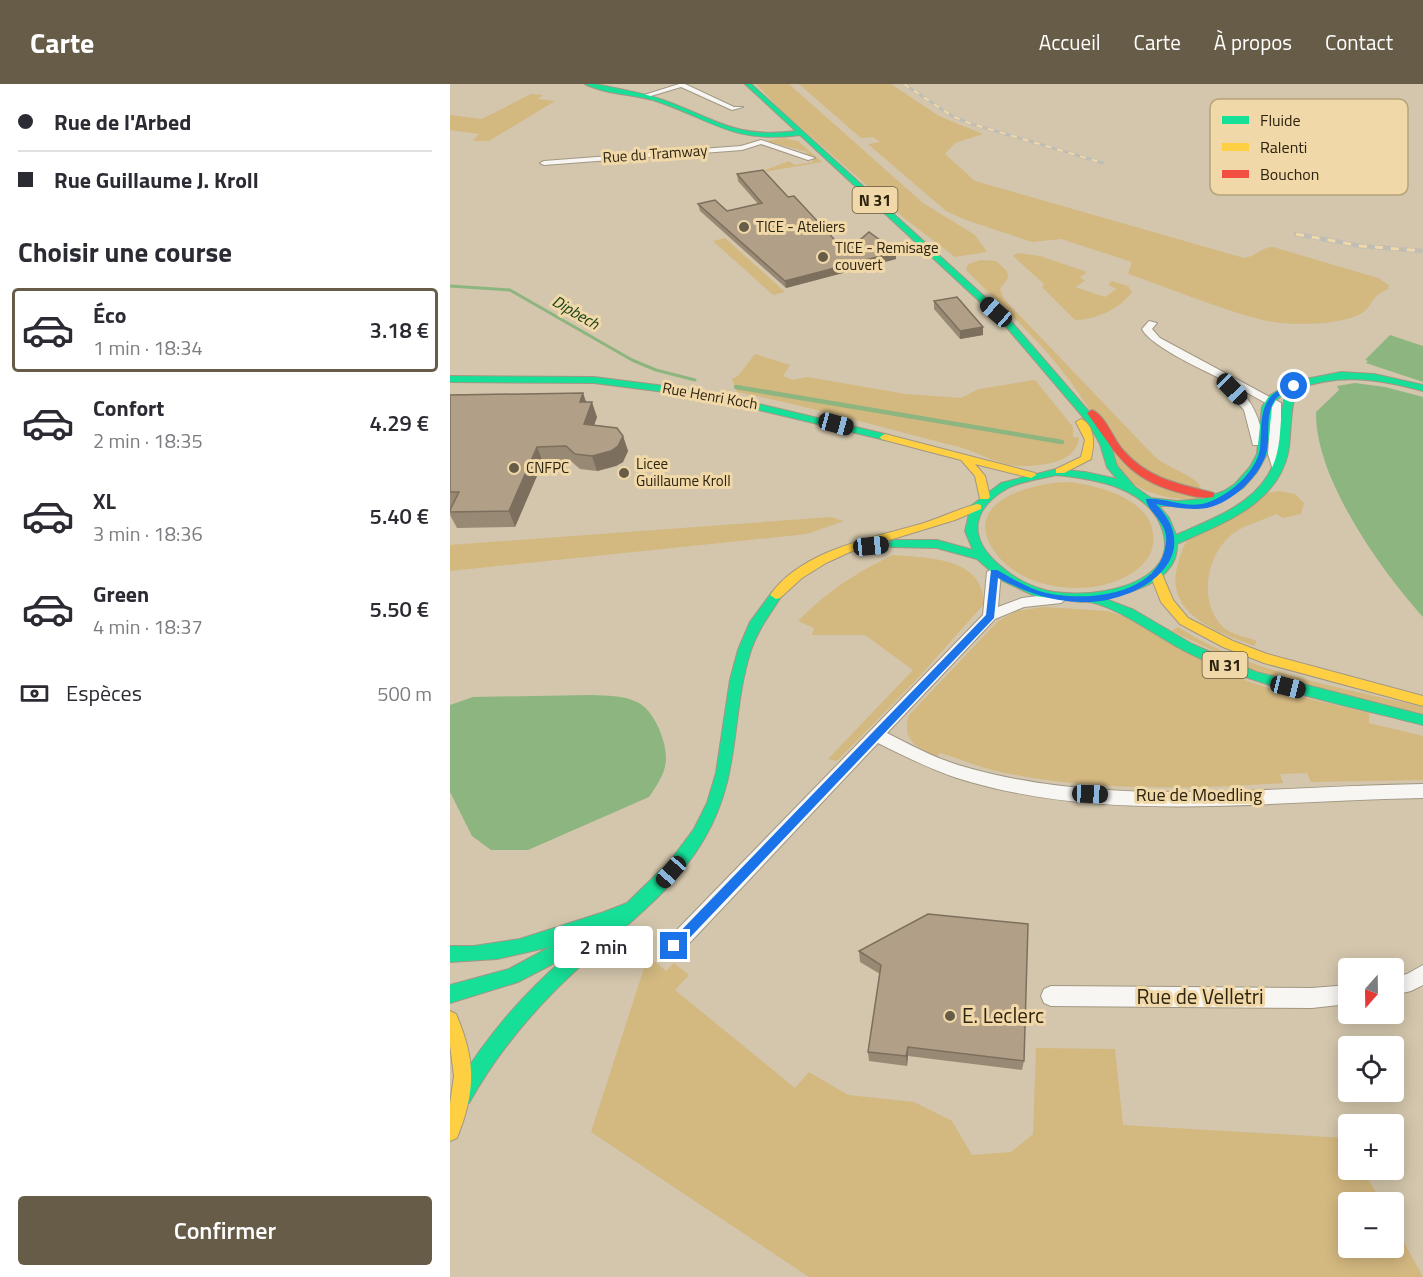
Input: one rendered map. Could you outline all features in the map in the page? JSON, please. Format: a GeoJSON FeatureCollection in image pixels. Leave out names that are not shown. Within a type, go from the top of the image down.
{"type":"FeatureCollection","features":[{"type":"Feature","properties":{"kind":"main road"},"geometry":{"type":"LineString","coordinates":[[588,84],[644,96],[674,106],[707,123],[764,141],[799,134]]}},
{"type":"Feature","properties":{"kind":"main road","name":"N 31"},"geometry":{"type":"LineString","coordinates":[[748,84],[799,134],[935,253],[1006,321],[1093,423],[1105,444],[1112,467],[1131,489]]}},
{"type":"Feature","properties":{"kind":"main road","name":"N 31"},"geometry":{"type":"LineString","coordinates":[[985,303],[998,323],[1084,426],[1090,437],[1091,448],[1086,459],[1076,466],[1056,472]]}},
{"type":"Feature","properties":{"kind":"main road"},"geometry":{"type":"LineString","coordinates":[[1149,501],[1190,507],[1208,505],[1226,497],[1242,484],[1263,452],[1266,412],[1272,400],[1279,393],[1294,386],[1325,375],[1351,374],[1393,379],[1423,388]]}},
{"type":"Feature","properties":{"kind":"main road","name":"Rue Henri Koch"},"geometry":{"type":"LineString","coordinates":[[450,379],[561,379],[667,388],[747,402],[1031,475]]}},
{"type":"Feature","properties":{"kind":"main road"},"geometry":{"type":"LineString","coordinates":[[1171,542],[1197,528],[1230,516],[1252,502],[1270,484],[1282,454],[1284,404],[1294,386]]}},
{"type":"Feature","properties":{"kind":"main road"},"geometry":{"type":"LineString","coordinates":[[1067,391],[1087,406],[1125,460],[1141,472],[1184,492],[1226,497]]}},
{"type":"Feature","properties":{"kind":"main road"},"geometry":{"type":"LineString","coordinates":[[450,1131],[462,1095],[488,1050],[566,968],[659,885],[682,858],[711,812],[726,775],[732,741],[736,675],[743,644],[761,612],[787,584],[827,558],[890,533],[949,521],[980,502],[1012,480],[1056,472],[1091,476],[1131,489],[1149,501],[1161,513],[1168,527],[1171,542],[1167,559],[1156,574],[1139,586],[1117,595],[1091,599],[1060,598],[1035,593],[994,572],[978,555],[970,540],[969,525],[980,502],[985,484],[978,471],[964,458]]}},
{"type":"Feature","properties":{"kind":"main road"},"geometry":{"type":"LineString","coordinates":[[849,549],[932,542],[953,545],[978,555]]}},
{"type":"Feature","properties":{"kind":"main road","name":"N 31"},"geometry":{"type":"LineString","coordinates":[[1156,574],[1167,602],[1184,621],[1228,645],[1275,661],[1423,701]]}},
{"type":"Feature","properties":{"kind":"main road","name":"N 31"},"geometry":{"type":"LineString","coordinates":[[1091,599],[1130,613],[1187,647],[1253,676],[1423,720]]}},
{"type":"Feature","properties":{"kind":"main road"},"geometry":{"type":"LineString","coordinates":[[450,954],[492,954],[549,941],[632,909]]}},
{"type":"Feature","properties":{"kind":"main road"},"geometry":{"type":"LineString","coordinates":[[450,993],[512,976],[554,956],[632,909]]}},
{"type":"Feature","properties":{"kind":"main road"},"geometry":{"type":"LineString","coordinates":[[450,1020],[464,1054],[462,1095]]}},
{"type":"Feature","properties":{"kind":"street"},"geometry":{"type":"LineString","coordinates":[[644,96],[682,85],[734,109],[740,107]]}},
{"type":"Feature","properties":{"kind":"street"},"geometry":{"type":"LineString","coordinates":[[764,141],[811,158],[792,162]]}},
{"type":"Feature","properties":{"kind":"street","name":"Rue du Tramway"},"geometry":{"type":"LineString","coordinates":[[544,163],[742,148],[764,141]]}},
{"type":"Feature","properties":{"kind":"street"},"geometry":{"type":"LineString","coordinates":[[1152,323],[1148,329],[1156,340],[1232,389],[1245,403],[1257,427],[1257,464]]}},
{"type":"Feature","properties":{"kind":"street"},"geometry":{"type":"LineString","coordinates":[[1156,340],[1199,361],[1244,389],[1272,400],[1277,405],[1274,454],[1277,467]]}},
{"type":"Feature","properties":{"kind":"street"},"geometry":{"type":"LineString","coordinates":[[990,616],[994,572]]}},
{"type":"Feature","properties":{"kind":"street"},"geometry":{"type":"LineString","coordinates":[[674,946],[990,616],[1022,603],[1060,598]]}},
{"type":"Feature","properties":{"kind":"street","name":"Rue de Moedling"},"geometry":{"type":"LineString","coordinates":[[876,735],[924,759],[959,772],[1016,786],[1058,791],[1191,797],[1423,791]]}},
{"type":"Feature","properties":{"kind":"street"},"geometry":{"type":"LineString","coordinates":[[1404,984],[1423,974]]}},
{"type":"Feature","properties":{"kind":"street","name":"Rue de Velletri"},"geometry":{"type":"LineString","coordinates":[[1051,996],[1312,998],[1338,996]]}},
{"type":"Feature","properties":{"kind":"shaded area"},"geometry":{"type":"Polygon","coordinates":[[[756,84],[789,84],[923,203],[975,235],[987,252],[955,257],[904,218],[781,110],[756,84]]]}},
{"type":"Feature","properties":{"kind":"shaded area"},"geometry":{"type":"Polygon","coordinates":[[[799,84],[891,84],[939,116],[983,134],[955,143],[945,154],[975,181],[1244,258],[1273,247],[1378,278],[1389,285],[1388,289],[1378,295],[1366,310],[1352,317],[1313,324],[1273,322],[1229,310],[1128,274],[1132,262],[1061,239],[1032,242],[966,220],[946,211],[868,144],[880,142],[873,137],[861,138],[799,84]]]}},
{"type":"Feature","properties":{"kind":"shaded area"},"geometry":{"type":"Polygon","coordinates":[[[531,94],[543,95],[538,99],[555,101],[489,141],[473,141],[479,134],[450,130],[450,115],[482,119],[531,94]]]}},
{"type":"Feature","properties":{"kind":"shaded area"},"geometry":{"type":"Polygon","coordinates":[[[783,138],[798,141],[822,162],[757,173],[789,161],[794,165],[812,162],[813,159],[805,154],[808,152],[765,141],[783,138]]]}},
{"type":"Feature","properties":{"kind":"shaded area"},"geometry":{"type":"Polygon","coordinates":[[[725,238],[785,292],[773,295],[713,241],[725,238]]]}},
{"type":"Feature","properties":{"kind":"shaded area"},"geometry":{"type":"Polygon","coordinates":[[[1017,253],[1040,256],[1087,272],[1080,277],[1085,281],[1075,287],[1105,297],[1117,289],[1108,285],[1112,281],[1128,286],[1132,292],[1121,304],[1106,312],[1091,318],[1075,320],[1042,287],[1044,284],[1013,256],[1017,253]]]}},
{"type":"Feature","properties":{"kind":"shaded area"},"geometry":{"type":"Polygon","coordinates":[[[981,260],[996,261],[1007,271],[1008,278],[1000,289],[1004,299],[1154,456],[1191,478],[1202,488],[1203,495],[1199,499],[1179,499],[1158,495],[1130,482],[1123,475],[1113,461],[1087,406],[1075,387],[1031,335],[966,270],[968,264],[981,260]]]}},
{"type":"Feature","properties":{"kind":"shaded area"},"geometry":{"type":"Polygon","coordinates":[[[1390,335],[1423,346],[1423,382],[1366,363],[1368,361],[1365,360],[1390,335]]]}},
{"type":"Feature","properties":{"kind":"shaded area"},"geometry":{"type":"Polygon","coordinates":[[[755,354],[790,365],[783,376],[793,380],[807,377],[906,394],[961,398],[979,389],[1035,380],[1073,427],[1073,437],[1079,438],[1077,446],[1066,457],[1058,461],[1032,466],[1015,466],[959,447],[737,392],[732,379],[738,376],[755,354]]]}},
{"type":"Feature","properties":{"kind":"shaded area"},"geometry":{"type":"Polygon","coordinates":[[[1355,383],[1385,387],[1423,397],[1423,617],[1370,548],[1338,493],[1326,465],[1319,438],[1316,412],[1339,390],[1337,386],[1355,383]]]}},
{"type":"Feature","properties":{"kind":"shaded area"},"geometry":{"type":"Polygon","coordinates":[[[1070,482],[1097,487],[1125,498],[1146,516],[1152,528],[1152,549],[1146,560],[1132,573],[1121,579],[1088,587],[1070,588],[1051,585],[1018,573],[993,549],[986,532],[987,518],[994,506],[1022,490],[1070,482]]]}},
{"type":"Feature","properties":{"kind":"shaded area"},"geometry":{"type":"Polygon","coordinates":[[[1279,491],[1295,494],[1304,503],[1301,514],[1283,518],[1276,514],[1235,532],[1222,545],[1210,568],[1208,593],[1215,617],[1226,629],[1257,641],[1254,646],[1224,634],[1196,618],[1178,596],[1175,581],[1181,552],[1192,535],[1266,493],[1279,491]]]}},
{"type":"Feature","properties":{"kind":"shaded area"},"geometry":{"type":"Polygon","coordinates":[[[831,517],[844,521],[807,534],[450,571],[450,545],[831,517]]]}},
{"type":"Feature","properties":{"kind":"shaded area"},"geometry":{"type":"Polygon","coordinates":[[[893,555],[937,559],[964,569],[974,577],[981,589],[984,604],[920,676],[837,761],[828,759],[913,670],[865,635],[812,635],[814,628],[798,621],[842,584],[893,555]]]}},
{"type":"Feature","properties":{"kind":"shaded area"},"geometry":{"type":"Polygon","coordinates":[[[1044,607],[1107,611],[1121,615],[1247,681],[1281,692],[1369,713],[1369,723],[1423,736],[1423,780],[1311,782],[1307,773],[1280,774],[1283,783],[1210,787],[1100,785],[1027,777],[992,770],[940,753],[936,757],[917,746],[907,730],[909,715],[998,621],[1016,611],[1044,607]]]}},
{"type":"Feature","properties":{"kind":"shaded area"},"geometry":{"type":"Polygon","coordinates":[[[1178,627],[1235,657],[1297,677],[1423,707],[1423,714],[1255,671],[1172,631],[1178,627]]]}},
{"type":"Feature","properties":{"kind":"shaded area"},"geometry":{"type":"Polygon","coordinates":[[[614,696],[637,702],[654,718],[661,734],[666,763],[663,774],[649,797],[528,850],[491,850],[472,836],[450,792],[450,705],[473,697],[614,696]]]}},
{"type":"Feature","properties":{"kind":"shaded area"},"geometry":{"type":"Polygon","coordinates":[[[648,956],[666,971],[674,963],[689,975],[675,990],[795,1088],[809,1072],[848,1095],[914,1102],[952,1121],[972,1155],[1011,1152],[1033,1134],[1036,1048],[1115,1049],[1123,1125],[1338,1138],[1338,1180],[1369,1180],[1376,1192],[1338,1192],[1338,1258],[1404,1258],[1404,1242],[1423,1277],[809,1277],[591,1132],[648,956]]]}},
{"type":"Feature","properties":{"kind":"building"},"geometry":{"type":"Polygon","coordinates":[[[763,170],[788,197],[794,196],[846,252],[869,232],[896,252],[785,281],[698,204],[715,200],[727,211],[762,203],[737,174],[763,170]]]}},
{"type":"Feature","properties":{"kind":"building"},"geometry":{"type":"Polygon","coordinates":[[[957,297],[983,327],[960,331],[934,301],[957,297]]]}},
{"type":"Feature","properties":{"kind":"building"},"geometry":{"type":"Polygon","coordinates":[[[583,393],[580,402],[592,402],[584,424],[617,428],[623,436],[618,446],[611,451],[592,456],[575,454],[566,446],[537,447],[509,511],[450,512],[459,492],[450,492],[450,395],[583,393]]]}},
{"type":"Feature","properties":{"kind":"building","name":"E. Leclerc"},"geometry":{"type":"Polygon","coordinates":[[[928,914],[1028,924],[1024,1061],[908,1047],[906,1056],[868,1052],[881,965],[859,951],[928,914]]]}},
{"type":"Feature","properties":{"kind":"waterway","name":"Dipbech"},"geometry":{"type":"LineString","coordinates":[[450,286],[510,290],[632,360],[656,370],[695,380]]}},
{"type":"Feature","properties":{"kind":"waterway"},"geometry":{"type":"LineString","coordinates":[[736,387],[1062,442]]}},
{"type":"Feature","properties":{"kind":"railway"},"geometry":{"type":"LineString","coordinates":[[904,84],[952,116],[969,123],[1103,163]]}},
{"type":"Feature","properties":{"kind":"railway"},"geometry":{"type":"LineString","coordinates":[[1296,234],[1361,246],[1423,251]]}},
{"type":"Feature","properties":{"kind":"traffic: fast"},"geometry":{"type":"LineString","coordinates":[[588,84],[661,101],[742,133],[759,136],[799,133]]}},
{"type":"Feature","properties":{"kind":"traffic: fast"},"geometry":{"type":"LineString","coordinates":[[748,84],[1006,321],[1093,423],[1105,444],[1112,467],[1131,489]]}},
{"type":"Feature","properties":{"kind":"traffic: fast"},"geometry":{"type":"LineString","coordinates":[[1149,501],[1177,504],[1204,503],[1228,494],[1239,486],[1261,458],[1267,407],[1272,398],[1284,391],[1309,381],[1341,375],[1390,379],[1423,388]]}},
{"type":"Feature","properties":{"kind":"traffic: fast"},"geometry":{"type":"LineString","coordinates":[[450,379],[594,380],[704,394],[885,437]]}},
{"type":"Feature","properties":{"kind":"traffic: fast"},"geometry":{"type":"LineString","coordinates":[[1171,542],[1238,510],[1266,488],[1276,473],[1282,455],[1287,404],[1293,387]]}},
{"type":"Feature","properties":{"kind":"traffic: fast"},"geometry":{"type":"LineString","coordinates":[[1056,472],[1104,479],[1140,494],[1156,509],[1168,528],[1171,549],[1165,565],[1144,582],[1125,590],[1081,598],[1040,593],[1005,578],[981,556],[970,531],[977,506],[1004,485],[1056,472]]}},
{"type":"Feature","properties":{"kind":"traffic: fast"},"geometry":{"type":"LineString","coordinates":[[895,544],[937,544],[978,555]]}},
{"type":"Feature","properties":{"kind":"traffic: fast"},"geometry":{"type":"LineString","coordinates":[[462,1096],[489,1053],[534,998],[662,881],[699,834],[714,804],[723,773],[737,680],[744,650],[757,622],[776,595]]}},
{"type":"Feature","properties":{"kind":"traffic: fast"},"geometry":{"type":"LineString","coordinates":[[1093,599],[1130,613],[1187,647],[1253,676],[1423,720]]}},
{"type":"Feature","properties":{"kind":"traffic: fast"},"geometry":{"type":"LineString","coordinates":[[450,954],[474,954],[520,947],[565,934],[632,909]]}},
{"type":"Feature","properties":{"kind":"traffic: fast"},"geometry":{"type":"LineString","coordinates":[[450,994],[512,976],[584,938]]}},
{"type":"Feature","properties":{"kind":"traffic: slow"},"geometry":{"type":"LineString","coordinates":[[1060,471],[1086,459],[1090,440],[1081,422]]}},
{"type":"Feature","properties":{"kind":"traffic: slow"},"geometry":{"type":"LineString","coordinates":[[885,437],[1031,475]]}},
{"type":"Feature","properties":{"kind":"traffic: slow"},"geometry":{"type":"LineString","coordinates":[[965,458],[980,476],[984,497]]}},
{"type":"Feature","properties":{"kind":"traffic: slow"},"geometry":{"type":"LineString","coordinates":[[776,595],[798,575],[821,560],[846,549],[951,518],[977,507]]}},
{"type":"Feature","properties":{"kind":"traffic: slow"},"geometry":{"type":"LineString","coordinates":[[1156,574],[1167,602],[1184,621],[1228,644],[1264,658],[1423,701]]}},
{"type":"Feature","properties":{"kind":"traffic: slow"},"geometry":{"type":"LineString","coordinates":[[450,1020],[460,1048],[463,1076],[460,1103],[450,1131]]}},
{"type":"Feature","properties":{"kind":"traffic: jam"},"geometry":{"type":"LineString","coordinates":[[1092,413],[1119,452],[1148,477],[1184,491],[1210,495]]}},
{"type":"Feature","properties":{"kind":"place","name":"TICE - Ateliers"},"geometry":{"type":"Point","coordinates":[744,227]}},
{"type":"Feature","properties":{"kind":"place","name":"TICE - Remisage couvert"},"geometry":{"type":"Point","coordinates":[823,257]}},
{"type":"Feature","properties":{"kind":"place","name":"CNFPC"},"geometry":{"type":"Point","coordinates":[514,468]}},
{"type":"Feature","properties":{"kind":"place","name":"Licee Guillaume Kroll"},"geometry":{"type":"Point","coordinates":[624,473]}},
{"type":"Feature","properties":{"kind":"place","name":"E. Leclerc"},"geometry":{"type":"Point","coordinates":[950,1016]}},
{"type":"Feature","properties":{"kind":"route"},"geometry":{"type":"LineString","coordinates":[[674,946],[990,616],[994,595],[994,572],[1013,584],[1035,593],[1060,598],[1091,599],[1117,595],[1139,586],[1156,574],[1164,564],[1171,542],[1168,527],[1161,513],[1149,501],[1190,507],[1208,505],[1236,490],[1250,475],[1263,452],[1266,412],[1272,400],[1279,393],[1294,386]]}}]}
